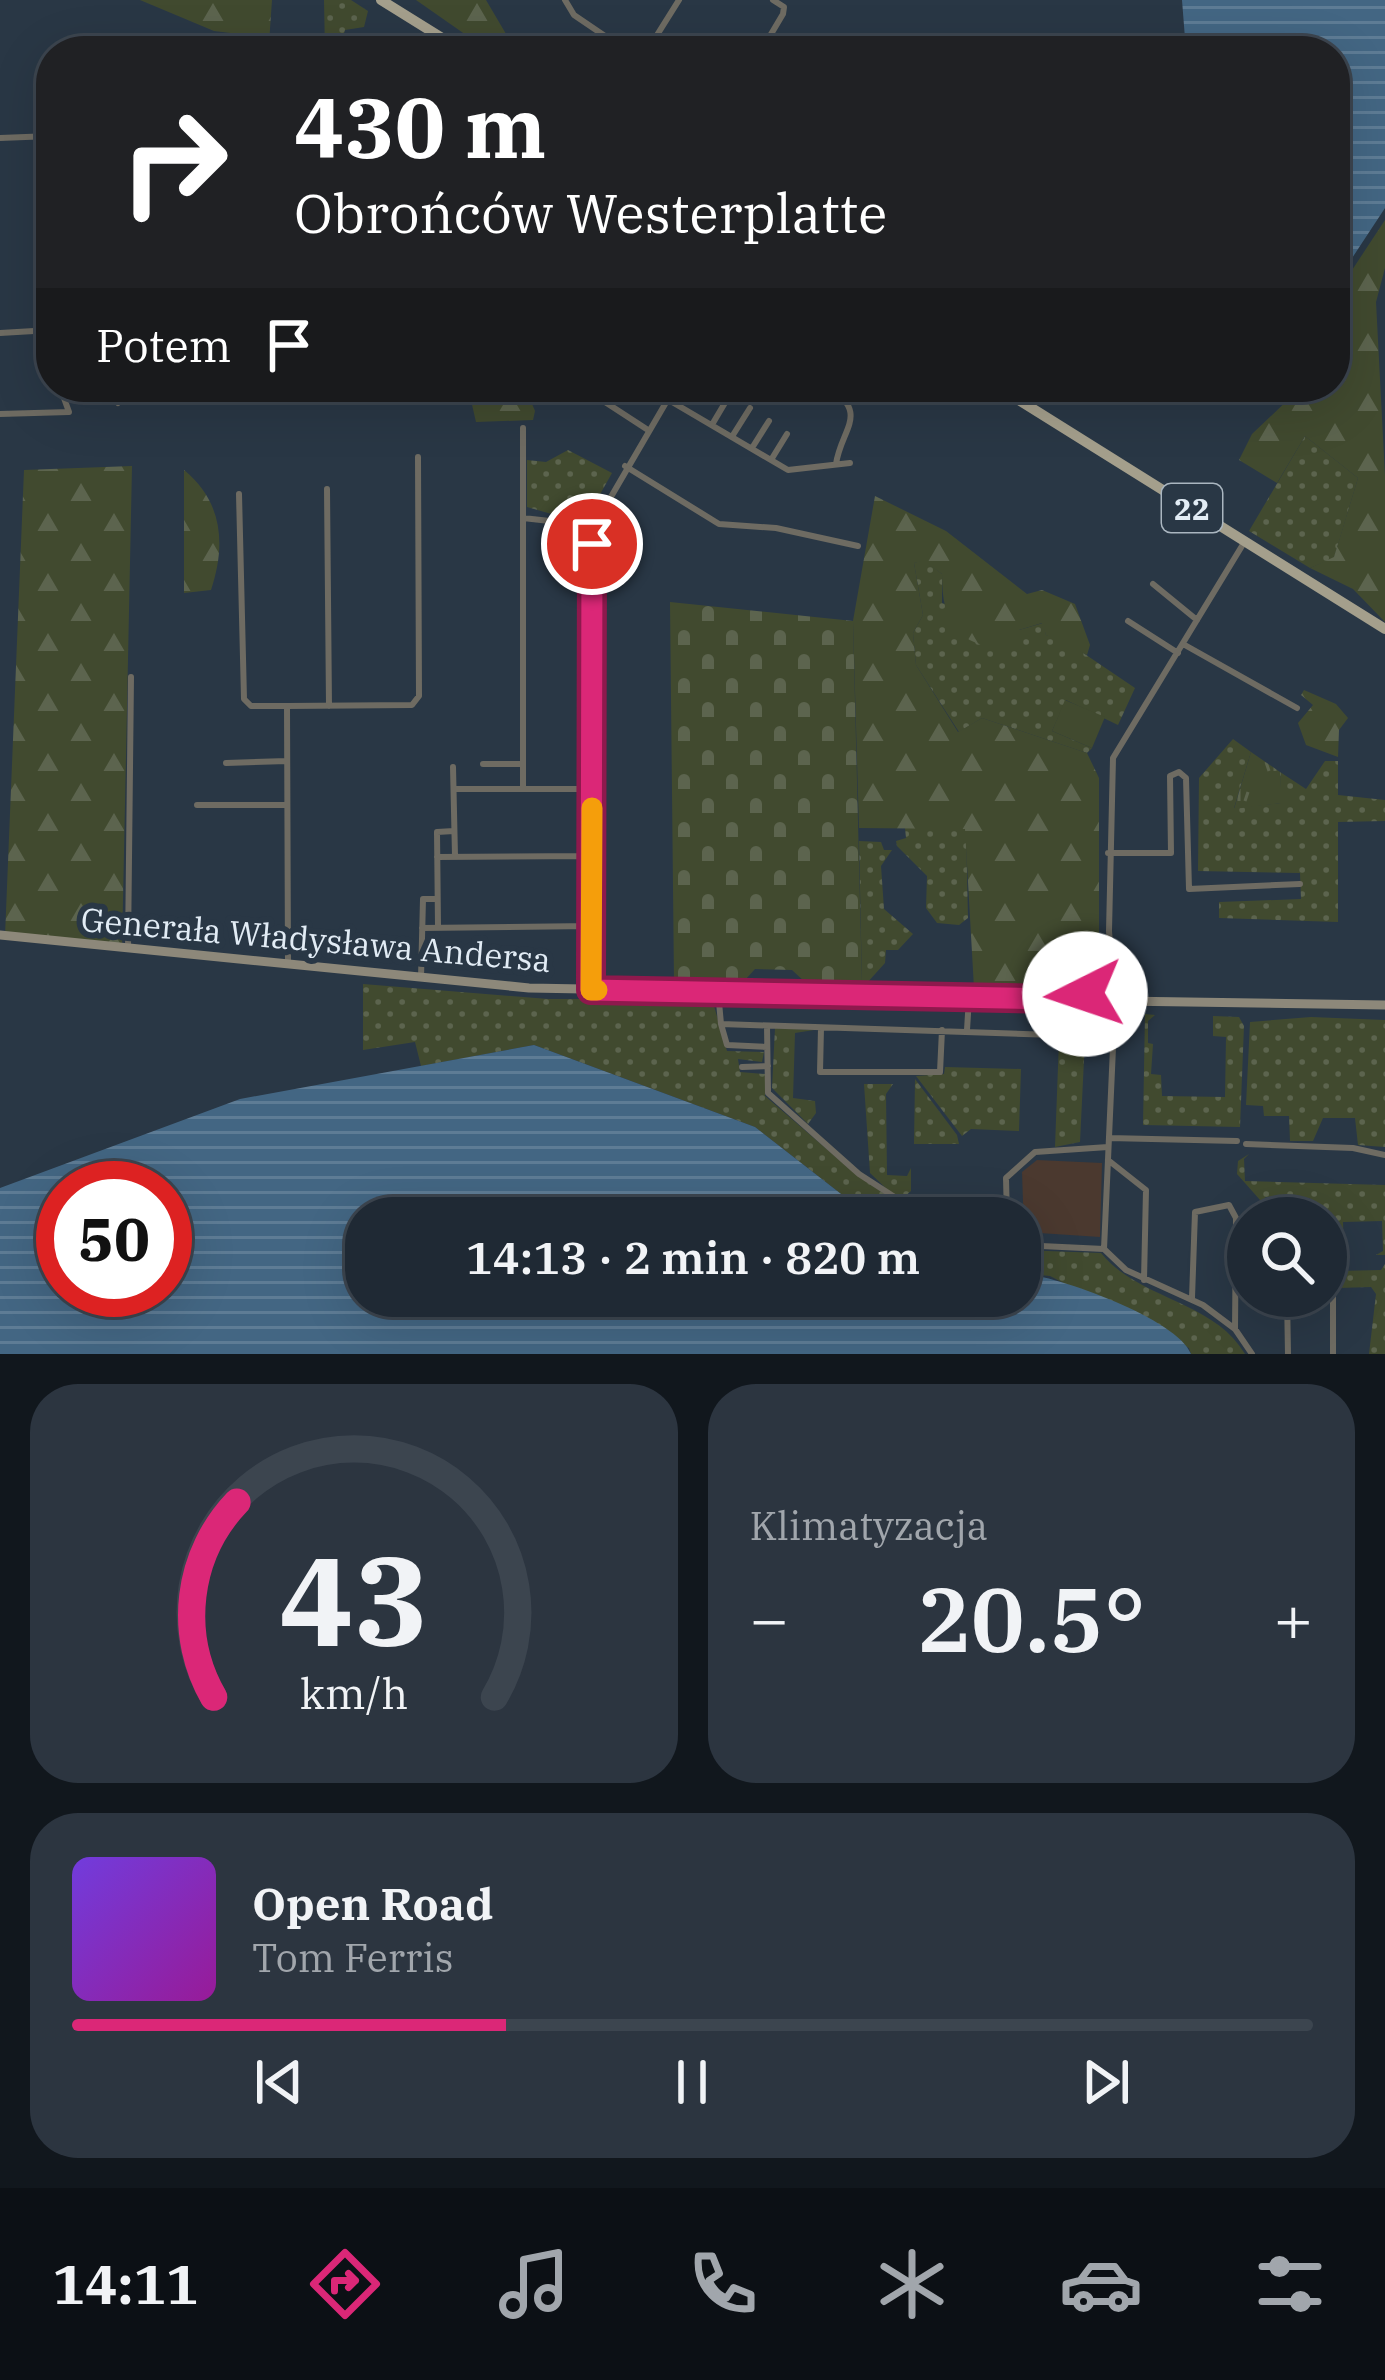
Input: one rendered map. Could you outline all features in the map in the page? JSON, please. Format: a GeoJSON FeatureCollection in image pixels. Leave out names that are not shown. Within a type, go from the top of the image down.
{"type":"FeatureCollection","features":[{"type":"Feature","properties":{"kind":"main road"},"geometry":{"type":"LineString","coordinates":[[381,0],[399,5],[442,36]]}},
{"type":"Feature","properties":{"kind":"main road","name":"22"},"geometry":{"type":"LineString","coordinates":[[1022,402],[1385,629]]}},
{"type":"Feature","properties":{"kind":"main road","name":"Generała Władysława Andersa"},"geometry":{"type":"LineString","coordinates":[[0,935],[421,979],[591,990],[1060,999],[1102,990],[1111,980],[1122,986]]}},
{"type":"Feature","properties":{"kind":"main road"},"geometry":{"type":"LineString","coordinates":[[1117,1002],[1122,986],[1159,1000]]}},
{"type":"Feature","properties":{"kind":"main road"},"geometry":{"type":"LineString","coordinates":[[1102,990],[1117,1002],[1385,1005]]}},
{"type":"Feature","properties":{"kind":"street"},"geometry":{"type":"LineString","coordinates":[[566,0],[574,15],[605,36]]}},
{"type":"Feature","properties":{"kind":"street"},"geometry":{"type":"LineString","coordinates":[[656,36],[679,0]]}},
{"type":"Feature","properties":{"kind":"street"},"geometry":{"type":"LineString","coordinates":[[770,36],[784,8],[773,0]]}},
{"type":"Feature","properties":{"kind":"street"},"geometry":{"type":"LineString","coordinates":[[0,138],[36,137]]}},
{"type":"Feature","properties":{"kind":"street"},"geometry":{"type":"LineString","coordinates":[[0,333],[36,331]]}},
{"type":"Feature","properties":{"kind":"street"},"geometry":{"type":"LineString","coordinates":[[0,414],[69,412],[65,402]]}},
{"type":"Feature","properties":{"kind":"street"},"geometry":{"type":"LineString","coordinates":[[605,402],[648,430]]}},
{"type":"Feature","properties":{"kind":"street"},"geometry":{"type":"LineString","coordinates":[[591,990],[594,526],[665,402]]}},
{"type":"Feature","properties":{"kind":"street"},"geometry":{"type":"LineString","coordinates":[[673,402],[788,470],[850,464]]}},
{"type":"Feature","properties":{"kind":"street"},"geometry":{"type":"LineString","coordinates":[[713,423],[725,402]]}},
{"type":"Feature","properties":{"kind":"street"},"geometry":{"type":"LineString","coordinates":[[836,464],[851,410],[847,402]]}},
{"type":"Feature","properties":{"kind":"street"},"geometry":{"type":"LineString","coordinates":[[732,435],[750,407]]}},
{"type":"Feature","properties":{"kind":"street"},"geometry":{"type":"LineString","coordinates":[[752,448],[769,421]]}},
{"type":"Feature","properties":{"kind":"street"},"geometry":{"type":"LineString","coordinates":[[523,428],[523,788]]}},
{"type":"Feature","properties":{"kind":"street"},"geometry":{"type":"LineString","coordinates":[[771,460],[787,434]]}},
{"type":"Feature","properties":{"kind":"street"},"geometry":{"type":"LineString","coordinates":[[239,494],[244,699],[251,706],[412,705],[419,696],[418,457]]}},
{"type":"Feature","properties":{"kind":"street"},"geometry":{"type":"LineString","coordinates":[[625,466],[718,524],[776,528],[858,546]]}},
{"type":"Feature","properties":{"kind":"street"},"geometry":{"type":"LineString","coordinates":[[326,489],[329,706]]}},
{"type":"Feature","properties":{"kind":"street"},"geometry":{"type":"LineString","coordinates":[[523,518],[594,526]]}},
{"type":"Feature","properties":{"kind":"street"},"geometry":{"type":"LineString","coordinates":[[1122,986],[1112,968],[1109,931],[1113,758],[1245,542]]}},
{"type":"Feature","properties":{"kind":"street"},"geometry":{"type":"LineString","coordinates":[[1153,584],[1198,620]]}},
{"type":"Feature","properties":{"kind":"street"},"geometry":{"type":"LineString","coordinates":[[1128,621],[1178,653]]}},
{"type":"Feature","properties":{"kind":"street"},"geometry":{"type":"LineString","coordinates":[[1183,644],[1297,708]]}},
{"type":"Feature","properties":{"kind":"street"},"geometry":{"type":"LineString","coordinates":[[128,949],[131,677]]}},
{"type":"Feature","properties":{"kind":"street"},"geometry":{"type":"LineString","coordinates":[[287,706],[288,965]]}},
{"type":"Feature","properties":{"kind":"street"},"geometry":{"type":"LineString","coordinates":[[226,763],[287,761]]}},
{"type":"Feature","properties":{"kind":"street"},"geometry":{"type":"LineString","coordinates":[[483,764],[523,764]]}},
{"type":"Feature","properties":{"kind":"street"},"geometry":{"type":"LineString","coordinates":[[453,767],[454,856]]}},
{"type":"Feature","properties":{"kind":"street"},"geometry":{"type":"LineString","coordinates":[[1171,853],[1174,771],[1186,778],[1189,889],[1300,884]]}},
{"type":"Feature","properties":{"kind":"street"},"geometry":{"type":"LineString","coordinates":[[454,789],[592,789]]}},
{"type":"Feature","properties":{"kind":"street"},"geometry":{"type":"LineString","coordinates":[[197,805],[287,805]]}},
{"type":"Feature","properties":{"kind":"street"},"geometry":{"type":"LineString","coordinates":[[438,926],[437,832],[454,831]]}},
{"type":"Feature","properties":{"kind":"street"},"geometry":{"type":"LineString","coordinates":[[1108,854],[1189,852]]}},
{"type":"Feature","properties":{"kind":"street"},"geometry":{"type":"LineString","coordinates":[[437,857],[591,856]]}},
{"type":"Feature","properties":{"kind":"street"},"geometry":{"type":"LineString","coordinates":[[421,979],[423,899],[437,899]]}},
{"type":"Feature","properties":{"kind":"street"},"geometry":{"type":"LineString","coordinates":[[422,928],[591,926]]}},
{"type":"Feature","properties":{"kind":"street"},"geometry":{"type":"LineString","coordinates":[[1102,990],[1109,931]]}},
{"type":"Feature","properties":{"kind":"street"},"geometry":{"type":"LineString","coordinates":[[718,991],[727,1046],[768,1047]]}},
{"type":"Feature","properties":{"kind":"street"},"geometry":{"type":"LineString","coordinates":[[967,1030],[969,997]]}},
{"type":"Feature","properties":{"kind":"street"},"geometry":{"type":"LineString","coordinates":[[1104,1250],[1117,1002]]}},
{"type":"Feature","properties":{"kind":"street"},"geometry":{"type":"LineString","coordinates":[[721,1024],[1114,1037]]}},
{"type":"Feature","properties":{"kind":"street"},"geometry":{"type":"LineString","coordinates":[[767,1026],[768,1094],[859,1174],[895,1197]]}},
{"type":"Feature","properties":{"kind":"street"},"geometry":{"type":"LineString","coordinates":[[820,1028],[820,1072],[902,1075],[940,1072],[942,1029]]}},
{"type":"Feature","properties":{"kind":"street"},"geometry":{"type":"LineString","coordinates":[[742,1067],[768,1066]]}},
{"type":"Feature","properties":{"kind":"street"},"geometry":{"type":"LineString","coordinates":[[1006,1197],[1006,1178],[1035,1152],[1108,1142],[1242,1142],[1353,1148],[1385,1155]]}},
{"type":"Feature","properties":{"kind":"street"},"geometry":{"type":"LineString","coordinates":[[1108,1160],[1146,1190],[1144,1280]]}},
{"type":"Feature","properties":{"kind":"street"},"geometry":{"type":"LineString","coordinates":[[1192,1299],[1195,1212],[1229,1205],[1236,1218],[1234,1329]]}},
{"type":"Feature","properties":{"kind":"street"},"geometry":{"type":"LineString","coordinates":[[1041,1246],[1104,1250],[1144,1280],[1192,1299],[1234,1329],[1252,1354]]}},
{"type":"Feature","properties":{"kind":"street"},"geometry":{"type":"LineString","coordinates":[[1287,1317],[1288,1354]]}},
{"type":"Feature","properties":{"kind":"street"},"geometry":{"type":"LineString","coordinates":[[1333,1317],[1333,1354]]}},
{"type":"Feature","properties":{"kind":"shaded area"},"geometry":{"type":"Polygon","coordinates":[[[1037,1160],[1102,1163],[1100,1237],[1041,1233],[1041,1197],[1023,1197],[1022,1172],[1037,1160]]]}},
{"type":"Feature","properties":{"kind":"green space"},"geometry":{"type":"Polygon","coordinates":[[[140,0],[272,0],[269,36],[214,31],[140,0]]]}},
{"type":"Feature","properties":{"kind":"green space"},"geometry":{"type":"Polygon","coordinates":[[[324,0],[351,0],[368,11],[364,27],[345,30],[343,36],[325,36],[324,0]]]}},
{"type":"Feature","properties":{"kind":"green space"},"geometry":{"type":"Polygon","coordinates":[[[416,0],[486,0],[507,36],[468,36],[416,0]]]}},
{"type":"Feature","properties":{"kind":"green space"},"geometry":{"type":"Polygon","coordinates":[[[1385,220],[1385,268],[1376,302],[1385,476],[1385,622],[1353,589],[1310,568],[1334,557],[1358,478],[1305,436],[1277,483],[1239,460],[1252,434],[1286,402],[1350,402],[1350,273],[1385,220]]]}},
{"type":"Feature","properties":{"kind":"green space"},"geometry":{"type":"Polygon","coordinates":[[[471,402],[531,402],[535,411],[533,420],[476,422],[471,402]]]}},
{"type":"Feature","properties":{"kind":"green space"},"geometry":{"type":"Polygon","coordinates":[[[1305,436],[1358,478],[1334,558],[1310,568],[1249,531],[1305,436]]]}},
{"type":"Feature","properties":{"kind":"green space"},"geometry":{"type":"Polygon","coordinates":[[[568,450],[612,473],[594,505],[576,521],[527,507],[527,460],[546,462],[568,450]]]}},
{"type":"Feature","properties":{"kind":"green space"},"geometry":{"type":"Polygon","coordinates":[[[132,466],[122,948],[5,936],[24,470],[132,466]]]}},
{"type":"Feature","properties":{"kind":"green space"},"geometry":{"type":"Polygon","coordinates":[[[184,470],[214,510],[219,557],[211,590],[184,593],[184,470]]]}},
{"type":"Feature","properties":{"kind":"green space"},"geometry":{"type":"Polygon","coordinates":[[[875,496],[946,531],[1027,594],[1042,590],[1075,604],[1090,645],[1087,655],[1046,635],[1042,623],[1019,630],[1007,649],[990,647],[964,637],[949,619],[942,574],[924,561],[914,563],[923,615],[913,633],[916,665],[958,732],[982,718],[1087,753],[1099,778],[1099,958],[1075,987],[974,988],[965,829],[859,828],[853,621],[875,496]]]}},
{"type":"Feature","properties":{"kind":"green space"},"geometry":{"type":"Polygon","coordinates":[[[924,560],[942,574],[942,603],[1019,630],[1043,623],[1046,635],[1067,642],[1135,688],[1118,725],[1066,700],[1052,731],[1092,748],[1087,753],[982,718],[959,732],[916,665],[913,633],[923,615],[914,563],[924,560]]]}},
{"type":"Feature","properties":{"kind":"green space"},"geometry":{"type":"Polygon","coordinates":[[[670,602],[853,621],[862,983],[805,982],[792,970],[755,969],[744,981],[674,980],[670,602]]]}},
{"type":"Feature","properties":{"kind":"green space"},"geometry":{"type":"Polygon","coordinates":[[[1304,690],[1336,704],[1348,718],[1339,730],[1338,757],[1306,745],[1298,723],[1313,705],[1301,695],[1304,690]]]}},
{"type":"Feature","properties":{"kind":"green space"},"geometry":{"type":"Polygon","coordinates":[[[1065,700],[1105,717],[1092,748],[1052,731],[1065,700]]]}},
{"type":"Feature","properties":{"kind":"green space"},"geometry":{"type":"Polygon","coordinates":[[[1233,739],[1251,752],[1234,808],[1281,803],[1280,772],[1306,789],[1325,761],[1338,761],[1338,795],[1385,800],[1385,821],[1338,822],[1338,922],[1219,918],[1219,902],[1301,899],[1300,873],[1198,871],[1199,778],[1233,739]]]}},
{"type":"Feature","properties":{"kind":"green space"},"geometry":{"type":"Polygon","coordinates":[[[1251,752],[1280,772],[1282,803],[1234,809],[1251,752]]]}},
{"type":"Feature","properties":{"kind":"green space"},"geometry":{"type":"Polygon","coordinates":[[[905,828],[966,828],[968,918],[959,925],[937,923],[926,908],[927,876],[897,846],[896,841],[906,838],[905,828]]]}},
{"type":"Feature","properties":{"kind":"green space"},"geometry":{"type":"Polygon","coordinates":[[[859,841],[881,842],[884,850],[892,850],[881,866],[884,909],[913,934],[898,950],[886,950],[885,963],[866,984],[862,983],[859,841]]]}},
{"type":"Feature","properties":{"kind":"green space"},"geometry":{"type":"Polygon","coordinates":[[[363,984],[548,999],[712,999],[727,1051],[764,1052],[762,1062],[738,1059],[740,1072],[765,1074],[765,1096],[890,1197],[845,1197],[755,1127],[534,1045],[421,1066],[415,1042],[363,1050],[363,984]]]}},
{"type":"Feature","properties":{"kind":"green space"},"geometry":{"type":"Polygon","coordinates":[[[1145,1014],[1155,1015],[1148,1021],[1148,1043],[1153,1044],[1151,1074],[1161,1075],[1162,1096],[1225,1097],[1226,1037],[1213,1036],[1213,1016],[1239,1017],[1244,1026],[1240,1127],[1143,1125],[1145,1014]]]}},
{"type":"Feature","properties":{"kind":"green space"},"geometry":{"type":"Polygon","coordinates":[[[1311,1017],[1385,1020],[1385,1147],[1358,1145],[1355,1118],[1323,1118],[1313,1141],[1290,1141],[1289,1116],[1264,1116],[1263,1106],[1246,1105],[1250,1022],[1311,1017]]]}},
{"type":"Feature","properties":{"kind":"green space"},"geometry":{"type":"Polygon","coordinates":[[[775,1028],[814,1030],[795,1033],[793,1098],[815,1101],[816,1113],[808,1124],[772,1088],[775,1028]]]}},
{"type":"Feature","properties":{"kind":"green space"},"geometry":{"type":"Polygon","coordinates":[[[1085,1039],[1080,1142],[1055,1147],[1059,1040],[1085,1039]]]}},
{"type":"Feature","properties":{"kind":"green space"},"geometry":{"type":"Polygon","coordinates":[[[945,1067],[1021,1069],[1019,1131],[971,1129],[962,1136],[916,1076],[944,1074],[945,1067]]]}},
{"type":"Feature","properties":{"kind":"green space"},"geometry":{"type":"Polygon","coordinates":[[[915,1079],[957,1135],[959,1144],[914,1144],[915,1079]]]}},
{"type":"Feature","properties":{"kind":"green space"},"geometry":{"type":"Polygon","coordinates":[[[864,1084],[893,1084],[886,1094],[887,1175],[907,1176],[911,1168],[911,1191],[904,1197],[893,1195],[870,1173],[864,1084]]]}},
{"type":"Feature","properties":{"kind":"green space"},"geometry":{"type":"Polygon","coordinates":[[[1249,1154],[1244,1159],[1245,1181],[1385,1185],[1385,1255],[1376,1255],[1383,1251],[1382,1221],[1347,1222],[1347,1197],[1257,1197],[1237,1174],[1238,1161],[1249,1154]]]}},
{"type":"Feature","properties":{"kind":"green space"},"geometry":{"type":"Polygon","coordinates":[[[1041,1251],[1101,1253],[1135,1281],[1214,1322],[1245,1354],[1191,1354],[1189,1348],[1041,1275],[1041,1251]]]}},
{"type":"Feature","properties":{"kind":"green space"},"geometry":{"type":"Polygon","coordinates":[[[1385,1264],[1385,1354],[1369,1354],[1376,1294],[1371,1287],[1347,1288],[1347,1271],[1381,1270],[1385,1264]]]}},
{"type":"Feature","properties":{"kind":"water"},"geometry":{"type":"Polygon","coordinates":[[[1182,0],[1385,0],[1385,208],[1350,261],[1350,36],[1185,36],[1182,0]]]}},
{"type":"Feature","properties":{"kind":"water"},"geometry":{"type":"Polygon","coordinates":[[[534,1045],[755,1127],[845,1197],[345,1197],[345,1317],[1041,1317],[1041,1277],[1141,1314],[1164,1327],[1191,1354],[0,1354],[0,1188],[36,1175],[36,1317],[192,1317],[192,1161],[73,1161],[240,1099],[534,1045]]]}},
{"type":"Feature","properties":{"kind":"slow traffic"},"geometry":{"type":"LineString","coordinates":[[592,808],[591,990],[597,990]]}},
{"type":"Feature","properties":{"kind":"route"},"geometry":{"type":"LineString","coordinates":[[592,544],[591,990],[1060,999],[1085,994]]}}]}
